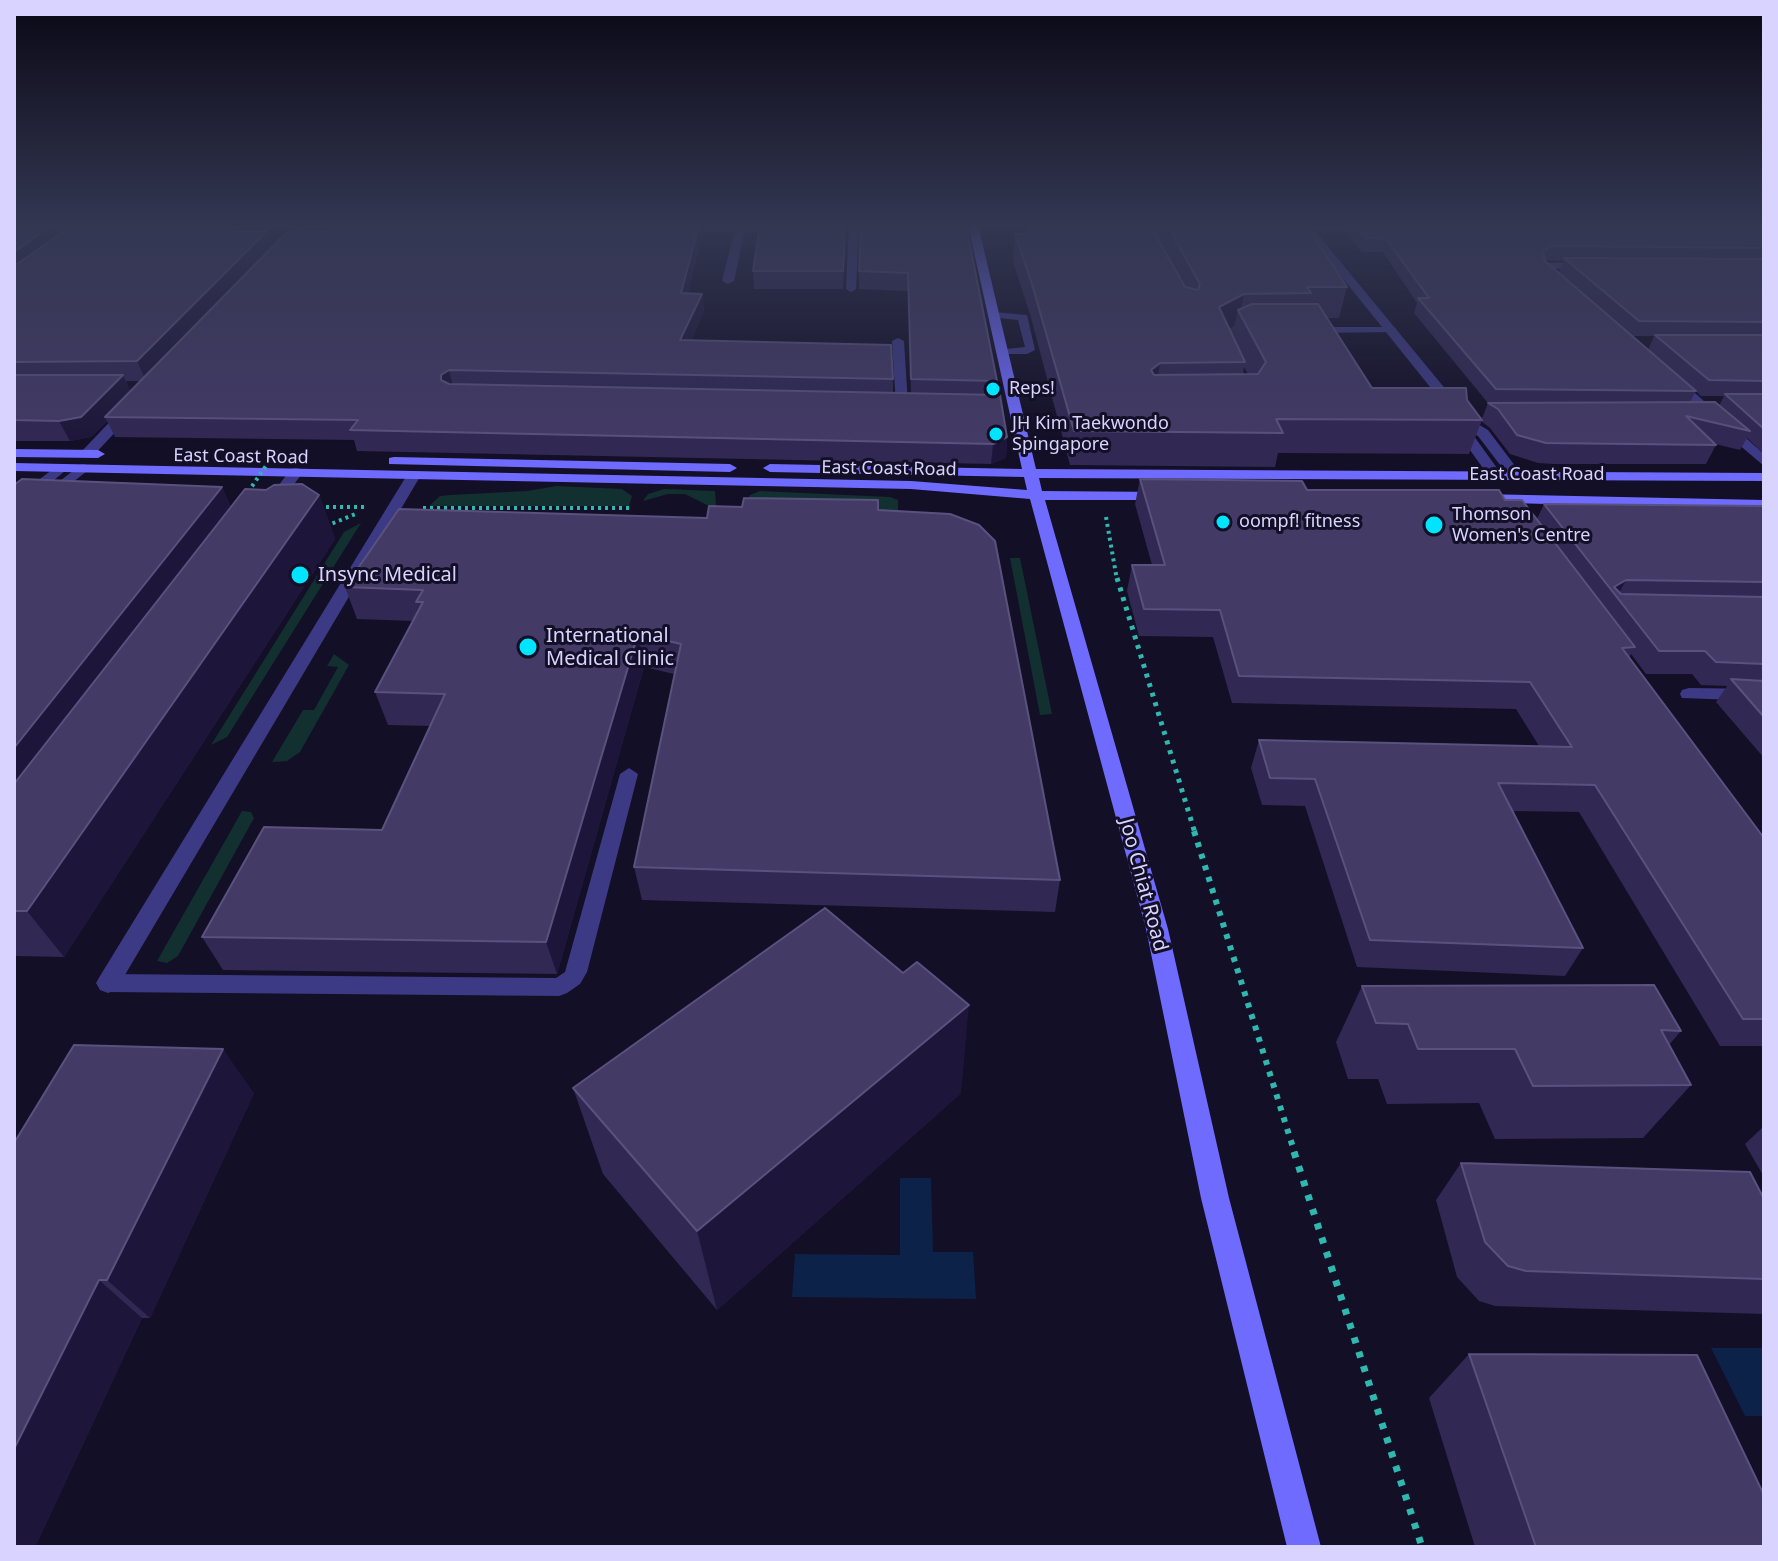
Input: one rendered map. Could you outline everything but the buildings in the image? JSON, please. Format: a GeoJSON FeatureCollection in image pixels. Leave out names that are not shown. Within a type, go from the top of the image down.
{"type":"FeatureCollection","features":[{"type":"Feature","properties":{"kind":"main road","name":"Joo Chiat Road"},"geometry":{"type":"LineString","coordinates":[[989,298],[1001,352],[1008,407],[1035,495],[1043,511],[1074,638],[1157,929],[1215,1198],[1304,1547]]}},
{"type":"Feature","properties":{"kind":"main road","name":"East Coast Road"},"geometry":{"type":"LineString","coordinates":[[14,453],[84,461],[296,472],[911,485],[1035,495],[1177,496]]}},
{"type":"Feature","properties":{"kind":"main road","name":"East Coast Road"},"geometry":{"type":"LineString","coordinates":[[14,467],[60,468],[84,461],[1030,473],[1764,477]]}},
{"type":"Feature","properties":{"kind":"main road","name":"East Coast Road"},"geometry":{"type":"LineString","coordinates":[[1456,499],[1764,505]]}},
{"type":"Feature","properties":{"kind":"street"},"geometry":{"type":"LineString","coordinates":[[1365,298],[1465,416],[1483,433],[1515,475]]}},
{"type":"Feature","properties":{"kind":"street"},"geometry":{"type":"LineString","coordinates":[[1664,373],[1764,462]]}},
{"type":"Feature","properties":{"kind":"street"},"geometry":{"type":"LineString","coordinates":[[14,524],[84,461],[141,397]]}},
{"type":"Feature","properties":{"kind":"street"},"geometry":{"type":"LineString","coordinates":[[1699,403],[1725,403]]}},
{"type":"Feature","properties":{"kind":"street"},"geometry":{"type":"LineString","coordinates":[[1680,414],[1711,414]]}},
{"type":"Feature","properties":{"kind":"street"},"geometry":{"type":"LineString","coordinates":[[1465,416],[1464,432],[1495,475]]}},
{"type":"Feature","properties":{"kind":"street"},"geometry":{"type":"LineString","coordinates":[[14,507],[60,468]]}},
{"type":"Feature","properties":{"kind":"street"},"geometry":{"type":"LineString","coordinates":[[108,983],[414,475]]}},
{"type":"Feature","properties":{"kind":"street","name":"East Coast Road"},"geometry":{"type":"LineString","coordinates":[[1503,499],[1521,523]]}},
{"type":"Feature","properties":{"kind":"street"},"geometry":{"type":"LineString","coordinates":[[1689,694],[1764,695]]}},
{"type":"Feature","properties":{"kind":"lane"},"geometry":{"type":"LineString","coordinates":[[993,315],[1023,317],[1031,348],[1027,351],[1001,352]]}},
{"type":"Feature","properties":{"kind":"lane"},"geometry":{"type":"LineString","coordinates":[[1299,330],[1392,330]]}},
{"type":"Feature","properties":{"kind":"lane"},"geometry":{"type":"LineString","coordinates":[[898,341],[902,405]]}},
{"type":"Feature","properties":{"kind":"lane"},"geometry":{"type":"LineString","coordinates":[[887,405],[916,406]]}},
{"type":"Feature","properties":{"kind":"lane"},"geometry":{"type":"LineString","coordinates":[[263,517],[296,472]]}},
{"type":"Feature","properties":{"kind":"lane"},"geometry":{"type":"LineString","coordinates":[[108,983],[559,987],[573,978],[576,972],[629,774]]}},
{"type":"Feature","properties":{"kind":"path"},"geometry":{"type":"LineString","coordinates":[[241,504],[277,450]]}},
{"type":"Feature","properties":{"kind":"path"},"geometry":{"type":"LineString","coordinates":[[310,506],[374,507],[317,529]]}},
{"type":"Feature","properties":{"kind":"path"},"geometry":{"type":"LineString","coordinates":[[633,520],[637,507]]}},
{"type":"Feature","properties":{"kind":"path"},"geometry":{"type":"LineString","coordinates":[[515,519],[521,508]]}},
{"type":"Feature","properties":{"kind":"path"},"geometry":{"type":"LineString","coordinates":[[1100,513],[1106,515],[1118,585],[1310,1203],[1422,1547]]}},
{"type":"Feature","properties":{"kind":"path"},"geometry":{"type":"LineString","coordinates":[[1118,585],[1128,586]]}},
{"type":"Feature","properties":{"kind":"green space"},"geometry":{"type":"Polygon","coordinates":[[[557,486],[622,489],[632,496],[629,506],[429,506],[440,496],[527,491],[557,486]]]}},
{"type":"Feature","properties":{"kind":"green space"},"geometry":{"type":"Polygon","coordinates":[[[664,489],[715,491],[716,506],[709,506],[685,494],[668,494],[643,501],[648,494],[664,489]]]}},
{"type":"Feature","properties":{"kind":"green space"},"geometry":{"type":"Polygon","coordinates":[[[760,491],[890,497],[898,500],[898,511],[743,507],[750,495],[760,491]]]}},
{"type":"Feature","properties":{"kind":"green space"},"geometry":{"type":"Polygon","coordinates":[[[361,523],[227,737],[211,745],[344,532],[361,523]]]}},
{"type":"Feature","properties":{"kind":"green space"},"geometry":{"type":"Polygon","coordinates":[[[1010,558],[1020,558],[1052,714],[1040,715],[1010,558]]]}},
{"type":"Feature","properties":{"kind":"green space"},"geometry":{"type":"Polygon","coordinates":[[[334,654],[349,665],[300,752],[287,761],[272,762],[303,710],[314,710],[338,667],[327,666],[334,654]]]}},
{"type":"Feature","properties":{"kind":"green space"},"geometry":{"type":"Polygon","coordinates":[[[242,811],[251,812],[254,818],[178,956],[167,963],[157,961],[242,811]]]}},
{"type":"Feature","properties":{"kind":"water"},"geometry":{"type":"Polygon","coordinates":[[[900,1178],[931,1178],[933,1252],[973,1252],[976,1299],[792,1297],[795,1254],[900,1255],[900,1178]]]}},
{"type":"Feature","properties":{"kind":"water"},"geometry":{"type":"Polygon","coordinates":[[[1711,1348],[1764,1348],[1764,1416],[1745,1416],[1711,1348]]]}},
{"type":"Feature","properties":{"kind":"place","name":"Reps!"},"geometry":{"type":"Point","coordinates":[993,389]}},
{"type":"Feature","properties":{"kind":"place","name":"JH Kim Taekwondo Spingapore"},"geometry":{"type":"Point","coordinates":[996,434]}},
{"type":"Feature","properties":{"kind":"place","name":"oompf! fitness"},"geometry":{"type":"Point","coordinates":[1223,522]}},
{"type":"Feature","properties":{"kind":"place","name":"Thomson Women's Centre"},"geometry":{"type":"Point","coordinates":[1434,525]}},
{"type":"Feature","properties":{"kind":"place","name":"Insync Medical"},"geometry":{"type":"Point","coordinates":[300,575]}},
{"type":"Feature","properties":{"kind":"place","name":"International Medical Clinic"},"geometry":{"type":"Point","coordinates":[528,647]}}]}
